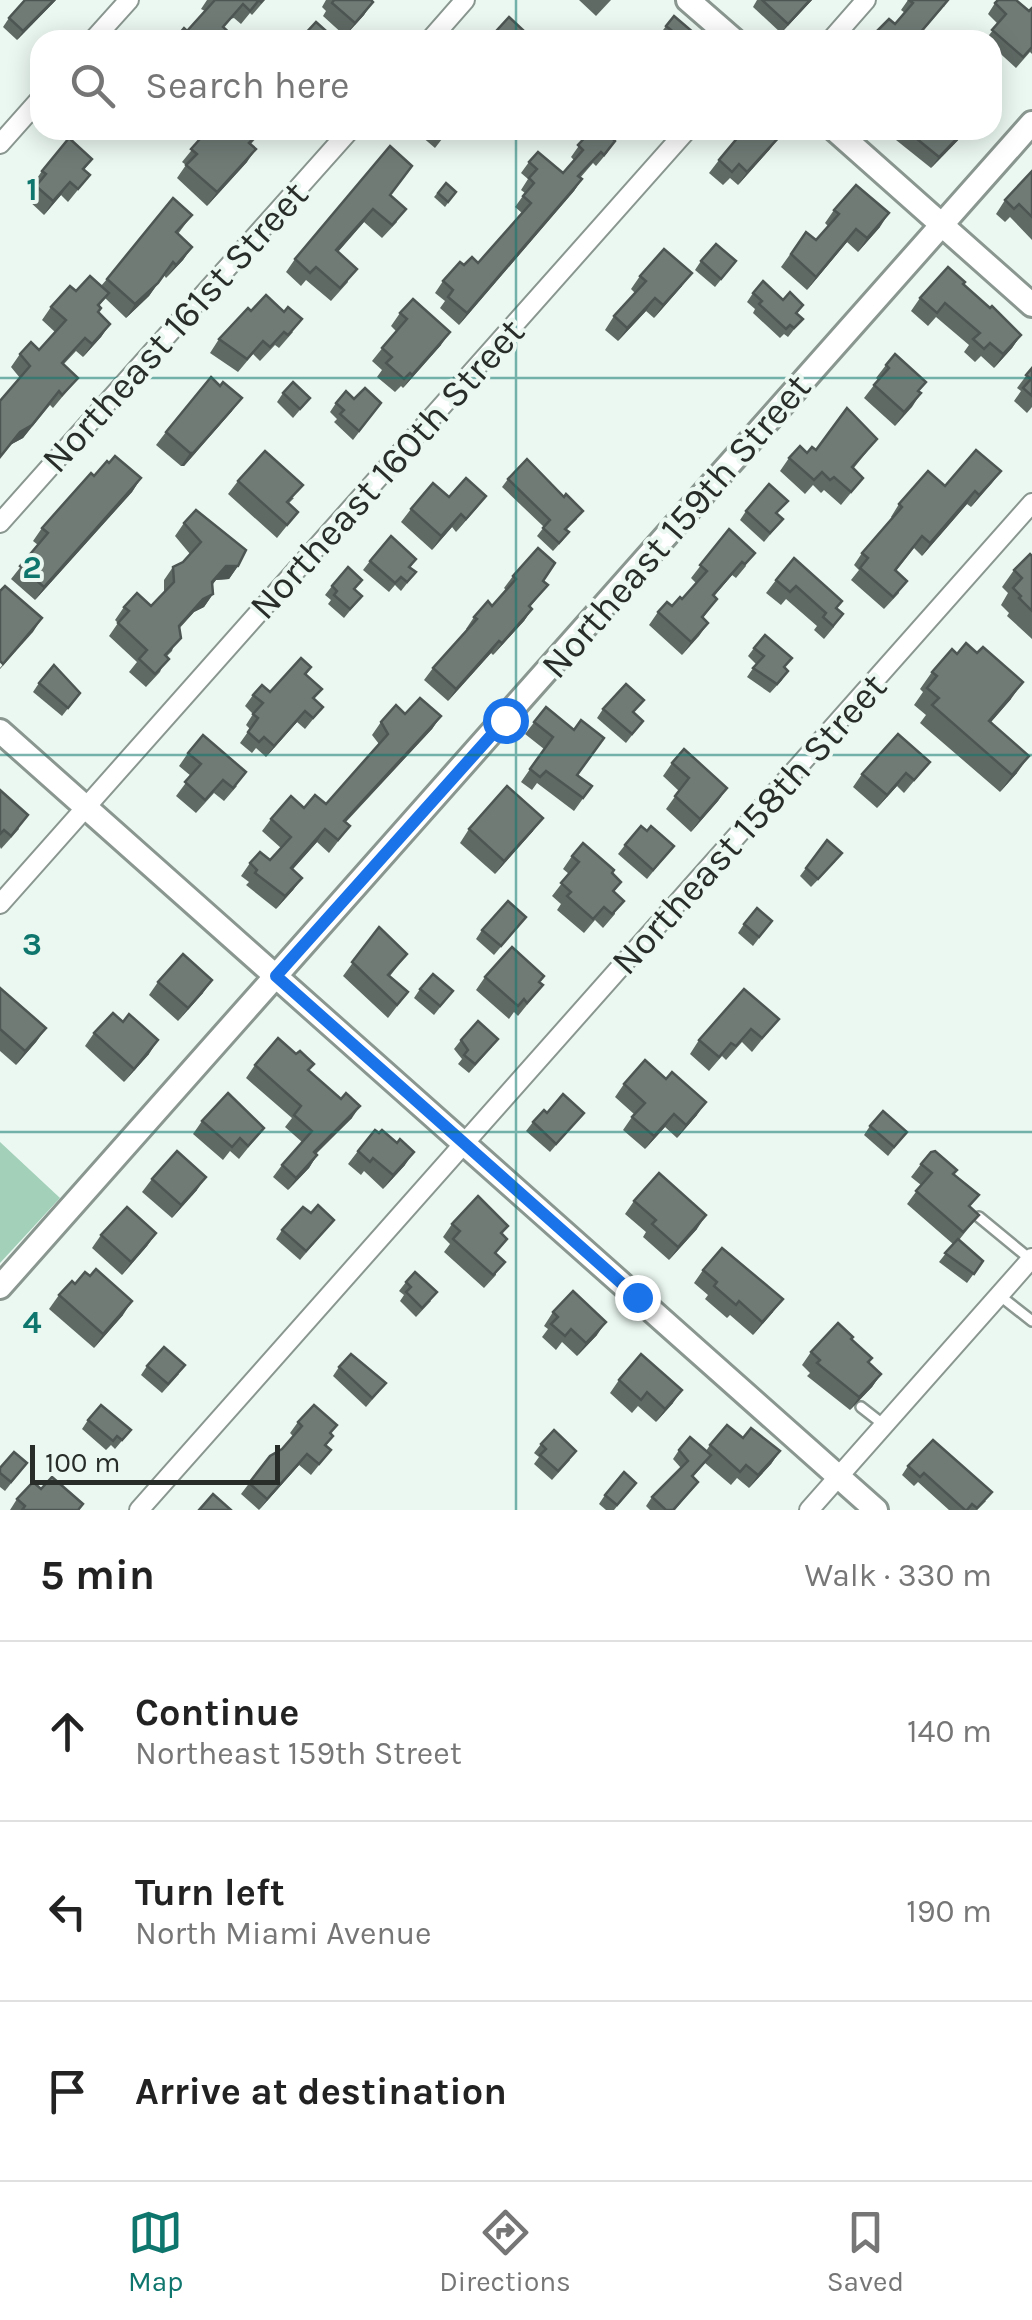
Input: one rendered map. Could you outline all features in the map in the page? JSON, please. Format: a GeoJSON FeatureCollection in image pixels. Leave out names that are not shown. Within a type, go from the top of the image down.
{"type":"FeatureCollection","features":[{"type":"Feature","properties":{"kind":"street"},"geometry":{"type":"LineString","coordinates":[[102,30],[129,0]]}},
{"type":"Feature","properties":{"kind":"street"},"geometry":{"type":"LineString","coordinates":[[439,30],[465,0]]}},
{"type":"Feature","properties":{"kind":"street"},"geometry":{"type":"LineString","coordinates":[[688,0],[722,30]]}},
{"type":"Feature","properties":{"kind":"street"},"geometry":{"type":"LineString","coordinates":[[840,30],[866,0]]}},
{"type":"Feature","properties":{"kind":"street"},"geometry":{"type":"LineString","coordinates":[[0,144],[30,110]]}},
{"type":"Feature","properties":{"kind":"street","name":"Northeast 159th Street"},"geometry":{"type":"LineString","coordinates":[[0,1287],[1032,123]]}},
{"type":"Feature","properties":{"kind":"street","name":"Northeast 161st Street"},"geometry":{"type":"LineString","coordinates":[[0,523],[341,140]]}},
{"type":"Feature","properties":{"kind":"street","name":"Northeast 160th Street"},"geometry":{"type":"LineString","coordinates":[[0,904],[678,140]]}},
{"type":"Feature","properties":{"kind":"street"},"geometry":{"type":"LineString","coordinates":[[846,140],[1032,305]]}},
{"type":"Feature","properties":{"kind":"street","name":"Northeast 158th Street"},"geometry":{"type":"LineString","coordinates":[[139,1510],[744,832],[1032,502]]}},
{"type":"Feature","properties":{"kind":"street"},"geometry":{"type":"LineString","coordinates":[[0,731],[870,1508]]}},
{"type":"Feature","properties":{"kind":"street"},"geometry":{"type":"LineString","coordinates":[[809,1510],[1032,1260]]}},
{"type":"Feature","properties":{"kind":"lane"},"geometry":{"type":"LineString","coordinates":[[980,1217],[1032,1260]]}},
{"type":"Feature","properties":{"kind":"lane"},"geometry":{"type":"LineString","coordinates":[[999,1295],[1032,1321]]}},
{"type":"Feature","properties":{"kind":"lane"},"geometry":{"type":"LineString","coordinates":[[861,1408],[884,1425]]}},
{"type":"Feature","properties":{"kind":"green space"},"geometry":{"type":"Polygon","coordinates":[[[0,1142],[60,1198],[0,1263],[0,1142]]]}},
{"type":"Feature","properties":{"kind":"building"},"geometry":{"type":"Polygon","coordinates":[[[25,0],[54,0],[23,31],[9,18],[25,0]]]}},
{"type":"Feature","properties":{"kind":"building"},"geometry":{"type":"Polygon","coordinates":[[[215,0],[259,0],[250,11],[243,4],[223,27],[226,30],[188,30],[215,0]]]}},
{"type":"Feature","properties":{"kind":"building"},"geometry":{"type":"Polygon","coordinates":[[[762,0],[810,0],[788,24],[762,0]]]}},
{"type":"Feature","properties":{"kind":"building"},"geometry":{"type":"Polygon","coordinates":[[[909,0],[948,0],[922,30],[878,30],[889,19],[895,24],[913,3],[909,0]]]}},
{"type":"Feature","properties":{"kind":"building"},"geometry":{"type":"Polygon","coordinates":[[[1016,0],[1029,11],[1032,8],[1032,47],[1023,57],[1002,39],[1002,30],[992,30],[1006,14],[995,3],[1016,0]]]}},
{"type":"Feature","properties":{"kind":"building"},"geometry":{"type":"Polygon","coordinates":[[[373,2],[355,23],[332,3],[373,2]]]}},
{"type":"Feature","properties":{"kind":"building"},"geometry":{"type":"Polygon","coordinates":[[[674,16],[690,30],[671,30],[666,26],[674,16]]]}},
{"type":"Feature","properties":{"kind":"building"},"geometry":{"type":"Polygon","coordinates":[[[509,17],[523,30],[497,30],[509,17]]]}},
{"type":"Feature","properties":{"kind":"building"},"geometry":{"type":"Polygon","coordinates":[[[316,22],[325,30],[309,30],[316,22]]]}},
{"type":"Feature","properties":{"kind":"building"},"geometry":{"type":"Polygon","coordinates":[[[67,140],[92,159],[83,169],[90,175],[78,189],[70,182],[53,201],[36,186],[46,174],[42,171],[67,140]]]}},
{"type":"Feature","properties":{"kind":"building"},"geometry":{"type":"Polygon","coordinates":[[[199,140],[252,140],[249,143],[256,149],[217,192],[186,165],[197,154],[191,149],[199,140]]]}},
{"type":"Feature","properties":{"kind":"building"},"geometry":{"type":"Polygon","coordinates":[[[583,140],[615,141],[578,176],[582,179],[467,313],[448,297],[453,290],[443,281],[460,262],[464,265],[472,257],[478,263],[531,203],[523,196],[534,183],[529,178],[537,169],[529,162],[538,152],[563,173],[583,150],[578,145],[583,140]]]}},
{"type":"Feature","properties":{"kind":"building"},"geometry":{"type":"Polygon","coordinates":[[[736,140],[776,140],[747,172],[739,164],[732,172],[719,160],[736,140]]]}},
{"type":"Feature","properties":{"kind":"building"},"geometry":{"type":"Polygon","coordinates":[[[918,140],[955,140],[939,157],[918,140]]]}},
{"type":"Feature","properties":{"kind":"building"},"geometry":{"type":"Polygon","coordinates":[[[390,146],[412,166],[390,195],[406,209],[392,225],[373,209],[336,250],[357,269],[340,288],[316,267],[310,273],[295,259],[390,146]]]}},
{"type":"Feature","properties":{"kind":"building"},"geometry":{"type":"Polygon","coordinates":[[[1032,171],[1032,217],[1019,204],[1014,209],[1005,200],[1032,171]]]}},
{"type":"Feature","properties":{"kind":"building"},"geometry":{"type":"Polygon","coordinates":[[[446,183],[456,192],[448,202],[438,193],[446,183]]]}},
{"type":"Feature","properties":{"kind":"building"},"geometry":{"type":"Polygon","coordinates":[[[856,185],[889,213],[867,238],[856,229],[816,277],[791,254],[806,232],[816,240],[839,214],[834,210],[856,185]]]}},
{"type":"Feature","properties":{"kind":"building"},"geometry":{"type":"Polygon","coordinates":[[[173,198],[192,215],[176,232],[192,247],[135,304],[107,279],[173,198]]]}},
{"type":"Feature","properties":{"kind":"building"},"geometry":{"type":"Polygon","coordinates":[[[716,244],[736,261],[721,279],[701,261],[716,244]]]}},
{"type":"Feature","properties":{"kind":"building"},"geometry":{"type":"Polygon","coordinates":[[[664,249],[692,273],[663,305],[655,298],[627,328],[614,316],[646,281],[640,276],[664,249]]]}},
{"type":"Feature","properties":{"kind":"building"},"geometry":{"type":"Polygon","coordinates":[[[948,267],[1021,335],[1003,354],[990,343],[984,349],[973,339],[980,333],[945,303],[937,313],[920,298],[948,267]]]}},
{"type":"Feature","properties":{"kind":"building"},"geometry":{"type":"Polygon","coordinates":[[[90,276],[109,293],[98,305],[98,312],[110,324],[92,344],[85,338],[62,363],[78,378],[62,395],[59,391],[0,457],[0,401],[30,366],[20,354],[31,342],[39,350],[66,320],[51,307],[70,286],[76,291],[90,276]]]}},
{"type":"Feature","properties":{"kind":"building"},"geometry":{"type":"Polygon","coordinates":[[[763,281],[783,300],[790,292],[803,305],[796,313],[803,319],[794,328],[790,325],[786,329],[759,304],[762,301],[753,293],[763,281]]]}},
{"type":"Feature","properties":{"kind":"building"},"geometry":{"type":"Polygon","coordinates":[[[266,295],[284,312],[288,307],[302,319],[270,347],[263,341],[247,359],[219,339],[266,295]]]}},
{"type":"Feature","properties":{"kind":"building"},"geometry":{"type":"Polygon","coordinates":[[[413,299],[450,332],[404,379],[386,363],[392,357],[382,348],[407,319],[400,313],[413,299]]]}},
{"type":"Feature","properties":{"kind":"building"},"geometry":{"type":"Polygon","coordinates":[[[895,354],[926,382],[904,412],[874,385],[895,354]]]}},
{"type":"Feature","properties":{"kind":"building"},"geometry":{"type":"Polygon","coordinates":[[[1032,368],[1032,396],[1023,388],[1031,379],[1026,375],[1032,368]]]}},
{"type":"Feature","properties":{"kind":"building"},"geometry":{"type":"Polygon","coordinates":[[[211,377],[242,398],[190,453],[166,432],[211,377]]]}},
{"type":"Feature","properties":{"kind":"building"},"geometry":{"type":"Polygon","coordinates":[[[293,382],[310,398],[300,409],[283,393],[293,382]]]}},
{"type":"Feature","properties":{"kind":"building"},"geometry":{"type":"Polygon","coordinates":[[[365,388],[381,403],[359,431],[340,414],[344,410],[336,403],[346,391],[354,399],[365,388]]]}},
{"type":"Feature","properties":{"kind":"building"},"geometry":{"type":"Polygon","coordinates":[[[847,408],[877,439],[852,467],[863,478],[851,492],[822,472],[814,480],[789,458],[800,446],[807,453],[812,447],[816,450],[847,408]]]}},
{"type":"Feature","properties":{"kind":"building"},"geometry":{"type":"Polygon","coordinates":[[[976,450],[1001,471],[979,495],[975,491],[930,543],[922,536],[895,570],[907,581],[893,597],[860,568],[868,558],[862,553],[928,471],[945,486],[976,450]]]}},
{"type":"Feature","properties":{"kind":"building"},"geometry":{"type":"Polygon","coordinates":[[[265,451],[303,485],[287,502],[298,512],[287,525],[238,481],[265,451]]]}},
{"type":"Feature","properties":{"kind":"building"},"geometry":{"type":"Polygon","coordinates":[[[115,456],[141,478],[44,587],[20,566],[48,533],[42,528],[91,473],[94,476],[115,456]]]}},
{"type":"Feature","properties":{"kind":"building"},"geometry":{"type":"Polygon","coordinates":[[[527,459],[583,511],[565,529],[569,532],[559,543],[543,528],[550,520],[508,479],[527,459]]]}},
{"type":"Feature","properties":{"kind":"building"},"geometry":{"type":"Polygon","coordinates":[[[466,478],[486,496],[466,519],[461,514],[441,536],[411,509],[433,483],[449,497],[466,478]]]}},
{"type":"Feature","properties":{"kind":"building"},"geometry":{"type":"Polygon","coordinates":[[[769,484],[788,501],[776,513],[783,519],[770,533],[746,511],[769,484]]]}},
{"type":"Feature","properties":{"kind":"building"},"geometry":{"type":"Polygon","coordinates":[[[196,510],[246,550],[238,566],[226,566],[212,582],[213,594],[203,599],[179,626],[181,638],[165,655],[169,659],[155,674],[139,659],[147,650],[118,623],[129,611],[124,607],[137,593],[151,606],[174,582],[173,567],[201,542],[184,523],[196,510]]]}},
{"type":"Feature","properties":{"kind":"building"},"geometry":{"type":"Polygon","coordinates":[[[729,529],[755,553],[713,595],[717,599],[702,617],[708,623],[691,642],[658,612],[667,602],[672,606],[682,599],[707,571],[700,565],[729,529]]]}},
{"type":"Feature","properties":{"kind":"building"},"geometry":{"type":"Polygon","coordinates":[[[391,536],[416,559],[409,567],[416,572],[407,582],[401,577],[395,583],[370,561],[391,536]]]}},
{"type":"Feature","properties":{"kind":"building"},"geometry":{"type":"Polygon","coordinates":[[[538,548],[555,563],[543,581],[548,585],[502,643],[499,641],[456,689],[433,668],[488,601],[492,606],[516,579],[513,576],[538,548]]]}},
{"type":"Feature","properties":{"kind":"building"},"geometry":{"type":"Polygon","coordinates":[[[1030,554],[1032,611],[1013,588],[1022,578],[1014,570],[1030,554]]]}},
{"type":"Feature","properties":{"kind":"building"},"geometry":{"type":"Polygon","coordinates":[[[794,558],[842,601],[836,608],[843,614],[833,626],[823,617],[826,613],[796,586],[790,592],[776,580],[794,558]]]}},
{"type":"Feature","properties":{"kind":"building"},"geometry":{"type":"Polygon","coordinates":[[[348,567],[362,580],[354,589],[362,596],[350,609],[334,595],[337,591],[332,586],[348,567]]]}},
{"type":"Feature","properties":{"kind":"building"},"geometry":{"type":"Polygon","coordinates":[[[5,586],[42,618],[3,664],[0,591],[5,586]]]}},
{"type":"Feature","properties":{"kind":"building"},"geometry":{"type":"Polygon","coordinates":[[[765,635],[792,658],[784,667],[788,671],[777,684],[753,668],[764,656],[754,648],[765,635]]]}},
{"type":"Feature","properties":{"kind":"building"},"geometry":{"type":"Polygon","coordinates":[[[966,643],[977,653],[983,647],[1023,682],[989,721],[1029,756],[1012,775],[932,705],[939,698],[927,688],[937,676],[932,672],[952,649],[957,654],[966,643]]]}},
{"type":"Feature","properties":{"kind":"building"},"geometry":{"type":"Polygon","coordinates":[[[301,658],[311,667],[305,674],[322,689],[313,698],[323,707],[313,718],[305,711],[274,746],[264,737],[259,742],[248,732],[258,718],[253,714],[263,703],[253,695],[262,685],[270,692],[301,658]]]}},
{"type":"Feature","properties":{"kind":"building"},"geometry":{"type":"Polygon","coordinates":[[[54,665],[80,693],[68,708],[39,683],[54,665]]]}},
{"type":"Feature","properties":{"kind":"building"},"geometry":{"type":"Polygon","coordinates":[[[626,684],[644,700],[633,712],[643,721],[632,734],[603,709],[626,684]]]}},
{"type":"Feature","properties":{"kind":"building"},"geometry":{"type":"Polygon","coordinates":[[[420,698],[441,716],[344,821],[350,826],[338,840],[325,829],[291,868],[302,878],[285,896],[255,873],[257,870],[250,863],[260,852],[270,860],[291,837],[271,819],[291,796],[304,808],[315,795],[326,804],[388,734],[381,722],[396,705],[405,714],[420,698]]]}},
{"type":"Feature","properties":{"kind":"building"},"geometry":{"type":"Polygon","coordinates":[[[546,707],[574,730],[581,720],[604,738],[577,775],[592,786],[583,798],[546,771],[540,777],[530,769],[553,737],[534,722],[546,707]]]}},
{"type":"Feature","properties":{"kind":"building"},"geometry":{"type":"Polygon","coordinates":[[[898,734],[930,762],[914,780],[906,773],[887,795],[862,774],[898,734]]]}},
{"type":"Feature","properties":{"kind":"building"},"geometry":{"type":"Polygon","coordinates":[[[203,735],[246,772],[233,788],[223,780],[205,800],[185,782],[201,764],[188,753],[203,735]]]}},
{"type":"Feature","properties":{"kind":"building"},"geometry":{"type":"Polygon","coordinates":[[[684,749],[727,788],[700,819],[675,796],[689,778],[672,763],[684,749]]]}},
{"type":"Feature","properties":{"kind":"building"},"geometry":{"type":"Polygon","coordinates":[[[507,786],[543,818],[504,861],[469,829],[507,786]]]}},
{"type":"Feature","properties":{"kind":"building"},"geometry":{"type":"Polygon","coordinates":[[[0,790],[28,815],[11,836],[4,830],[0,834],[0,790]]]}},
{"type":"Feature","properties":{"kind":"building"},"geometry":{"type":"Polygon","coordinates":[[[641,826],[647,831],[651,826],[674,846],[653,870],[625,845],[641,826]]]}},
{"type":"Feature","properties":{"kind":"building"},"geometry":{"type":"Polygon","coordinates":[[[827,840],[842,853],[818,879],[806,868],[827,840]]]}},
{"type":"Feature","properties":{"kind":"building"},"geometry":{"type":"Polygon","coordinates":[[[583,843],[614,870],[612,873],[621,882],[613,891],[624,901],[612,914],[604,907],[593,919],[567,896],[571,892],[561,883],[579,862],[572,856],[583,843]]]}},
{"type":"Feature","properties":{"kind":"building"},"geometry":{"type":"Polygon","coordinates":[[[508,901],[526,917],[501,946],[482,930],[508,901]]]}},
{"type":"Feature","properties":{"kind":"building"},"geometry":{"type":"Polygon","coordinates":[[[757,908],[772,921],[759,937],[744,924],[757,908]]]}},
{"type":"Feature","properties":{"kind":"building"},"geometry":{"type":"Polygon","coordinates":[[[379,927],[407,954],[388,975],[408,992],[397,1005],[352,962],[379,927]]]}},
{"type":"Feature","properties":{"kind":"building"},"geometry":{"type":"Polygon","coordinates":[[[512,947],[544,976],[539,982],[543,985],[527,1003],[524,999],[518,1006],[485,977],[512,947]]]}},
{"type":"Feature","properties":{"kind":"building"},"geometry":{"type":"Polygon","coordinates":[[[183,954],[212,980],[188,1008],[158,982],[183,954]]]}},
{"type":"Feature","properties":{"kind":"building"},"geometry":{"type":"Polygon","coordinates":[[[433,974],[453,991],[440,1006],[420,989],[433,974]]]}},
{"type":"Feature","properties":{"kind":"building"},"geometry":{"type":"Polygon","coordinates":[[[0,988],[46,1028],[25,1051],[0,1029],[0,988]]]}},
{"type":"Feature","properties":{"kind":"building"},"geometry":{"type":"Polygon","coordinates":[[[744,989],[779,1019],[762,1038],[751,1029],[719,1057],[699,1040],[744,989]]]}},
{"type":"Feature","properties":{"kind":"building"},"geometry":{"type":"Polygon","coordinates":[[[113,1013],[123,1022],[129,1014],[158,1040],[134,1069],[94,1033],[113,1013]]]}},
{"type":"Feature","properties":{"kind":"building"},"geometry":{"type":"Polygon","coordinates":[[[478,1021],[498,1039],[475,1064],[464,1055],[468,1050],[461,1040],[478,1021]]]}},
{"type":"Feature","properties":{"kind":"building"},"geometry":{"type":"Polygon","coordinates":[[[278,1038],[314,1064],[308,1070],[341,1099],[346,1093],[360,1106],[314,1152],[317,1155],[296,1178],[282,1165],[312,1131],[294,1115],[301,1106],[255,1065],[278,1038]]]}},
{"type":"Feature","properties":{"kind":"building"},"geometry":{"type":"Polygon","coordinates":[[[645,1060],[666,1079],[672,1072],[706,1102],[686,1125],[674,1114],[654,1136],[632,1117],[645,1103],[624,1084],[645,1060]]]}},
{"type":"Feature","properties":{"kind":"building"},"geometry":{"type":"Polygon","coordinates":[[[228,1093],[264,1128],[248,1146],[240,1138],[232,1147],[202,1121],[228,1093]]]}},
{"type":"Feature","properties":{"kind":"building"},"geometry":{"type":"Polygon","coordinates":[[[563,1094],[584,1113],[556,1144],[533,1122],[563,1094]]]}},
{"type":"Feature","properties":{"kind":"building"},"geometry":{"type":"Polygon","coordinates":[[[883,1111],[907,1132],[894,1147],[870,1126],[883,1111]]]}},
{"type":"Feature","properties":{"kind":"building"},"geometry":{"type":"Polygon","coordinates":[[[375,1130],[382,1130],[397,1143],[400,1139],[414,1152],[393,1175],[358,1151],[375,1130]]]}},
{"type":"Feature","properties":{"kind":"building"},"geometry":{"type":"Polygon","coordinates":[[[177,1151],[206,1177],[181,1205],[152,1179],[177,1151]]]}},
{"type":"Feature","properties":{"kind":"building"},"geometry":{"type":"Polygon","coordinates":[[[935,1151],[957,1170],[953,1174],[979,1195],[969,1206],[979,1215],[963,1232],[916,1191],[932,1173],[921,1164],[935,1151]]]}},
{"type":"Feature","properties":{"kind":"building"},"geometry":{"type":"Polygon","coordinates":[[[659,1173],[706,1215],[678,1247],[634,1201],[659,1173]]]}},
{"type":"Feature","properties":{"kind":"building"},"geometry":{"type":"Polygon","coordinates":[[[478,1196],[508,1226],[501,1233],[507,1239],[495,1253],[505,1262],[493,1275],[453,1239],[460,1231],[452,1224],[478,1196]]]}},
{"type":"Feature","properties":{"kind":"building"},"geometry":{"type":"Polygon","coordinates":[[[318,1205],[334,1220],[306,1251],[282,1230],[303,1207],[311,1213],[318,1205]]]}},
{"type":"Feature","properties":{"kind":"building"},"geometry":{"type":"Polygon","coordinates":[[[127,1207],[156,1233],[131,1262],[101,1235],[127,1207]]]}},
{"type":"Feature","properties":{"kind":"building"},"geometry":{"type":"Polygon","coordinates":[[[958,1239],[983,1261],[974,1274],[945,1253],[958,1239]]]}},
{"type":"Feature","properties":{"kind":"building"},"geometry":{"type":"Polygon","coordinates":[[[722,1248],[783,1299],[762,1322],[714,1286],[717,1282],[703,1270],[722,1248]]]}},
{"type":"Feature","properties":{"kind":"building"},"geometry":{"type":"Polygon","coordinates":[[[96,1269],[132,1301],[103,1334],[59,1295],[72,1281],[75,1284],[85,1272],[90,1276],[96,1269]]]}},
{"type":"Feature","properties":{"kind":"building"},"geometry":{"type":"Polygon","coordinates":[[[415,1272],[437,1292],[422,1308],[406,1292],[411,1287],[406,1282],[415,1272]]]}},
{"type":"Feature","properties":{"kind":"building"},"geometry":{"type":"Polygon","coordinates":[[[573,1291],[606,1322],[586,1343],[571,1329],[565,1336],[551,1324],[558,1317],[553,1312],[573,1291]]]}},
{"type":"Feature","properties":{"kind":"building"},"geometry":{"type":"Polygon","coordinates":[[[838,1323],[872,1358],[868,1362],[881,1374],[859,1397],[817,1363],[820,1360],[811,1352],[838,1323]]]}},
{"type":"Feature","properties":{"kind":"building"},"geometry":{"type":"Polygon","coordinates":[[[164,1347],[185,1365],[168,1384],[147,1366],[164,1347]]]}},
{"type":"Feature","properties":{"kind":"building"},"geometry":{"type":"Polygon","coordinates":[[[351,1354],[386,1383],[372,1398],[339,1367],[351,1354]]]}},
{"type":"Feature","properties":{"kind":"building"},"geometry":{"type":"Polygon","coordinates":[[[641,1354],[682,1390],[665,1409],[647,1392],[641,1400],[619,1380],[641,1354]]]}},
{"type":"Feature","properties":{"kind":"building"},"geometry":{"type":"Polygon","coordinates":[[[101,1405],[131,1430],[122,1440],[117,1436],[113,1441],[88,1420],[101,1405]]]}},
{"type":"Feature","properties":{"kind":"building"},"geometry":{"type":"Polygon","coordinates":[[[314,1405],[337,1425],[325,1445],[331,1450],[319,1464],[307,1454],[267,1499],[249,1483],[270,1456],[282,1449],[302,1426],[298,1422],[314,1405]]]}},
{"type":"Feature","properties":{"kind":"building"},"geometry":{"type":"Polygon","coordinates":[[[727,1425],[743,1438],[751,1428],[780,1451],[758,1475],[746,1465],[740,1472],[710,1445],[727,1425]]]}},
{"type":"Feature","properties":{"kind":"building"},"geometry":{"type":"Polygon","coordinates":[[[554,1430],[576,1451],[558,1471],[540,1455],[546,1449],[541,1444],[554,1430]]]}},
{"type":"Feature","properties":{"kind":"building"},"geometry":{"type":"Polygon","coordinates":[[[690,1437],[711,1455],[692,1476],[698,1482],[673,1510],[666,1510],[652,1497],[688,1461],[679,1450],[690,1437]]]}},
{"type":"Feature","properties":{"kind":"building"},"geometry":{"type":"Polygon","coordinates":[[[933,1440],[992,1492],[977,1508],[972,1504],[965,1510],[924,1473],[920,1477],[908,1466],[933,1440]]]}},
{"type":"Feature","properties":{"kind":"building"},"geometry":{"type":"Polygon","coordinates":[[[14,1452],[27,1463],[11,1482],[0,1473],[0,1468],[14,1452]]]}},
{"type":"Feature","properties":{"kind":"building"},"geometry":{"type":"Polygon","coordinates":[[[624,1472],[636,1483],[617,1505],[605,1495],[624,1472]]]}},
{"type":"Feature","properties":{"kind":"building"},"geometry":{"type":"Polygon","coordinates":[[[52,1477],[83,1504],[78,1510],[22,1510],[25,1506],[17,1499],[33,1482],[41,1489],[52,1477]]]}},
{"type":"Feature","properties":{"kind":"building"},"geometry":{"type":"Polygon","coordinates":[[[213,1494],[231,1510],[199,1510],[213,1494]]]}},
{"type":"Feature","properties":{"kind":"route"},"geometry":{"type":"LineString","coordinates":[[505,720],[276,976],[637,1297]]}}]}
